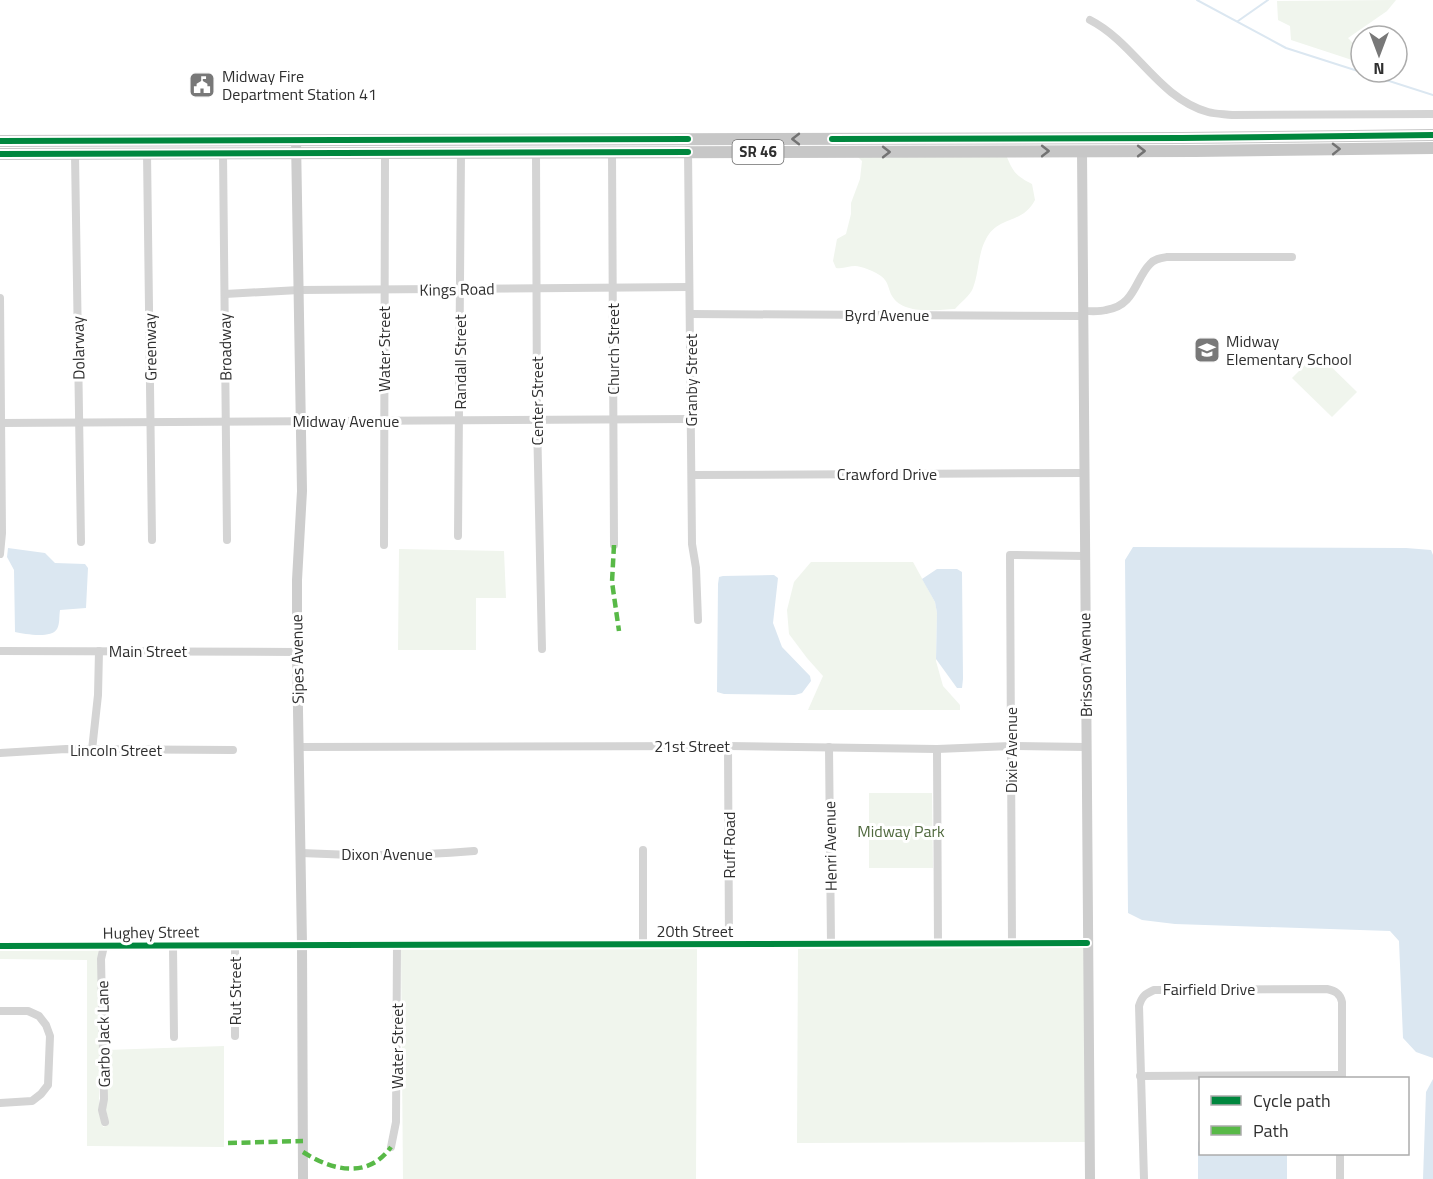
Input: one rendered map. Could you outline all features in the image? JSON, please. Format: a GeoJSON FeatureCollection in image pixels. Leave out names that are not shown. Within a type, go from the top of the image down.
{"type":"FeatureCollection","features":[{"type":"Feature","properties":{"kind":"main road","name":"SR 46"},"geometry":{"type":"LineString","coordinates":[[0,141],[1182,138],[1433,135]]}},
{"type":"Feature","properties":{"kind":"main road"},"geometry":{"type":"LineString","coordinates":[[461,153],[471,145],[537,144],[554,139]]}},
{"type":"Feature","properties":{"kind":"main road"},"geometry":{"type":"LineString","coordinates":[[75,154],[86,146],[157,145],[164,140]]}},
{"type":"Feature","properties":{"kind":"main road"},"geometry":{"type":"LineString","coordinates":[[196,140],[196,153]]}},
{"type":"Feature","properties":{"kind":"main road","name":"SR 46"},"geometry":{"type":"LineString","coordinates":[[0,154],[1433,148]]}},
{"type":"Feature","properties":{"kind":"street"},"geometry":{"type":"LineString","coordinates":[[1090,20],[1123,43],[1179,99],[1208,112],[1433,114]]}},
{"type":"Feature","properties":{"kind":"street","name":"Granby Street"},"geometry":{"type":"LineString","coordinates":[[688,139],[692,544],[696,568],[698,620]]}},
{"type":"Feature","properties":{"kind":"street","name":"Sipes Avenue"},"geometry":{"type":"LineString","coordinates":[[296,140],[302,491],[297,580],[297,652],[303,1179]]}},
{"type":"Feature","properties":{"kind":"street","name":"Brisson Avenue"},"geometry":{"type":"LineString","coordinates":[[1082,151],[1090,1179]]}},
{"type":"Feature","properties":{"kind":"street","name":"Center Street"},"geometry":{"type":"LineString","coordinates":[[536,152],[537,420],[542,649]]}},
{"type":"Feature","properties":{"kind":"street","name":"Church Street"},"geometry":{"type":"LineString","coordinates":[[612,152],[614,545]]}},
{"type":"Feature","properties":{"kind":"street","name":"Greenway"},"geometry":{"type":"LineString","coordinates":[[147,153],[152,540]]}},
{"type":"Feature","properties":{"kind":"street","name":"Broadway"},"geometry":{"type":"LineString","coordinates":[[223,153],[227,540]]}},
{"type":"Feature","properties":{"kind":"street","name":"Water Street"},"geometry":{"type":"LineString","coordinates":[[384,545],[385,153]]}},
{"type":"Feature","properties":{"kind":"street","name":"Randall Street"},"geometry":{"type":"LineString","coordinates":[[458,536],[461,153]]}},
{"type":"Feature","properties":{"kind":"street","name":"Dolarway"},"geometry":{"type":"LineString","coordinates":[[75,154],[81,542]]}},
{"type":"Feature","properties":{"kind":"street","name":"Byrd Avenue"},"geometry":{"type":"LineString","coordinates":[[690,314],[1083,313],[1108,310],[1119,305],[1132,294],[1149,265],[1155,260],[1167,257],[1292,257]]}},
{"type":"Feature","properties":{"kind":"street","name":"Kings Road"},"geometry":{"type":"LineString","coordinates":[[225,294],[299,290],[689,287]]}},
{"type":"Feature","properties":{"kind":"street"},"geometry":{"type":"LineString","coordinates":[[0,298],[2,534],[0,551]]}},
{"type":"Feature","properties":{"kind":"street","name":"Midway Avenue"},"geometry":{"type":"LineString","coordinates":[[1,423],[691,419]]}},
{"type":"Feature","properties":{"kind":"street","name":"Crawford Drive"},"geometry":{"type":"LineString","coordinates":[[692,475],[1083,473]]}},
{"type":"Feature","properties":{"kind":"street","name":"Dixie Avenue"},"geometry":{"type":"LineString","coordinates":[[1012,944],[1010,555],[1084,556]]}},
{"type":"Feature","properties":{"kind":"street","name":"Main Street"},"geometry":{"type":"LineString","coordinates":[[0,651],[297,652]]}},
{"type":"Feature","properties":{"kind":"street"},"geometry":{"type":"LineString","coordinates":[[92,750],[98,695],[99,651]]}},
{"type":"Feature","properties":{"kind":"street","name":"21st Street"},"geometry":{"type":"LineString","coordinates":[[298,747],[728,746],[937,749],[1011,746],[1086,747]]}},
{"type":"Feature","properties":{"kind":"street","name":"Ruff Road"},"geometry":{"type":"LineString","coordinates":[[728,746],[729,944]]}},
{"type":"Feature","properties":{"kind":"street","name":"Henri Avenue"},"geometry":{"type":"LineString","coordinates":[[829,747],[831,944]]}},
{"type":"Feature","properties":{"kind":"street","name":"Lincoln Street"},"geometry":{"type":"LineString","coordinates":[[0,753],[66,749],[233,750]]}},
{"type":"Feature","properties":{"kind":"street"},"geometry":{"type":"LineString","coordinates":[[937,749],[938,944]]}},
{"type":"Feature","properties":{"kind":"street"},"geometry":{"type":"LineString","coordinates":[[643,850],[643,944]]}},
{"type":"Feature","properties":{"kind":"street","name":"Dixon Avenue"},"geometry":{"type":"LineString","coordinates":[[300,853],[409,855],[474,851]]}},
{"type":"Feature","properties":{"kind":"street","name":"20th Street"},"geometry":{"type":"LineString","coordinates":[[302,944],[1087,943]]}},
{"type":"Feature","properties":{"kind":"street","name":"Hughey Street"},"geometry":{"type":"LineString","coordinates":[[0,946],[302,944]]}},
{"type":"Feature","properties":{"kind":"street","name":"Rut Street"},"geometry":{"type":"LineString","coordinates":[[235,945],[235,1036]]}},
{"type":"Feature","properties":{"kind":"street","name":"Water Street"},"geometry":{"type":"LineString","coordinates":[[392,1147],[396,1122],[397,945]]}},
{"type":"Feature","properties":{"kind":"street","name":"Garbo Jack Lane"},"geometry":{"type":"LineString","coordinates":[[104,946],[101,959],[104,1099],[102,1110],[105,1122]]}},
{"type":"Feature","properties":{"kind":"street"},"geometry":{"type":"LineString","coordinates":[[173,946],[174,1036]]}},
{"type":"Feature","properties":{"kind":"street","name":"Fairfield Drive"},"geometry":{"type":"LineString","coordinates":[[1144,1179],[1139,1006],[1145,993],[1154,990],[1327,988],[1336,991],[1340,996],[1342,1077]]}},
{"type":"Feature","properties":{"kind":"street"},"geometry":{"type":"LineString","coordinates":[[0,1011],[27,1011],[39,1016],[46,1024],[50,1036],[48,1085],[32,1101],[0,1103]]}},
{"type":"Feature","properties":{"kind":"street"},"geometry":{"type":"LineString","coordinates":[[1140,1076],[1342,1077]]}},
{"type":"Feature","properties":{"kind":"street"},"geometry":{"type":"LineString","coordinates":[[1340,1155],[1340,1179]]}},
{"type":"Feature","properties":{"kind":"green space"},"geometry":{"type":"Polygon","coordinates":[[[1396,0],[1387,11],[1368,24],[1349,24],[1349,59],[1291,40],[1290,26],[1278,20],[1277,1],[1396,0]]]}},
{"type":"Feature","properties":{"kind":"green space"},"geometry":{"type":"Polygon","coordinates":[[[1006,155],[1016,173],[1032,184],[1035,200],[1024,213],[991,231],[981,250],[973,288],[955,309],[912,309],[897,302],[886,281],[879,274],[858,266],[836,268],[833,261],[837,239],[846,234],[851,203],[860,179],[862,161],[857,156],[1006,155]]]}},
{"type":"Feature","properties":{"kind":"green space"},"geometry":{"type":"Polygon","coordinates":[[[1317,353],[1357,392],[1332,417],[1292,378],[1317,353]]]}},
{"type":"Feature","properties":{"kind":"green space"},"geometry":{"type":"Polygon","coordinates":[[[399,549],[504,551],[506,598],[476,598],[476,650],[398,650],[399,549]]]}},
{"type":"Feature","properties":{"kind":"green space"},"geometry":{"type":"Polygon","coordinates":[[[811,562],[913,562],[935,602],[937,613],[936,661],[943,686],[960,705],[960,710],[808,710],[823,676],[789,634],[787,610],[794,582],[811,562]]]}},
{"type":"Feature","properties":{"kind":"green space","name":"Midway Park"},"geometry":{"type":"Polygon","coordinates":[[[869,793],[932,793],[933,868],[869,868],[869,793]]]}},
{"type":"Feature","properties":{"kind":"green space"},"geometry":{"type":"Polygon","coordinates":[[[1084,947],[1086,1142],[797,1143],[798,948],[1084,947]]]}},
{"type":"Feature","properties":{"kind":"green space"},"geometry":{"type":"Polygon","coordinates":[[[401,948],[697,948],[696,1179],[403,1179],[401,948]]]}},
{"type":"Feature","properties":{"kind":"green space"},"geometry":{"type":"Polygon","coordinates":[[[0,950],[100,950],[99,1112],[103,1127],[109,1124],[106,1110],[106,1050],[224,1046],[224,1147],[87,1146],[87,960],[0,959],[0,950]]]}},
{"type":"Feature","properties":{"kind":"shaded area"},"geometry":{"type":"Polygon","coordinates":[[[1133,547],[1431,550],[1433,555],[1433,1058],[1416,1052],[1403,1038],[1399,941],[1390,931],[1175,924],[1142,920],[1128,913],[1125,560],[1133,547]]]}},
{"type":"Feature","properties":{"kind":"shaded area"},"geometry":{"type":"Polygon","coordinates":[[[8,548],[45,553],[55,563],[85,564],[88,568],[86,608],[60,610],[58,627],[49,634],[15,632],[14,570],[7,557],[8,548]]]}},
{"type":"Feature","properties":{"kind":"shaded area"},"geometry":{"type":"Polygon","coordinates":[[[937,569],[957,569],[962,572],[962,688],[957,688],[936,659],[937,613],[935,602],[922,579],[937,569]]]}},
{"type":"Feature","properties":{"kind":"shaded area"},"geometry":{"type":"Polygon","coordinates":[[[774,575],[778,578],[773,623],[782,647],[810,676],[811,681],[802,693],[795,695],[717,692],[719,577],[774,575]]]}},
{"type":"Feature","properties":{"kind":"shaded area"},"geometry":{"type":"Polygon","coordinates":[[[1433,1079],[1433,1179],[1423,1179],[1426,1092],[1433,1079]]]}},
{"type":"Feature","properties":{"kind":"shaded area"},"geometry":{"type":"Polygon","coordinates":[[[1199,1140],[1199,1155],[1287,1155],[1287,1179],[1198,1179],[1199,1140]]]}},
{"type":"Feature","properties":{"kind":"waterway"},"geometry":{"type":"LineString","coordinates":[[1197,0],[1286,48],[1433,95]]}},
{"type":"Feature","properties":{"kind":"waterway"},"geometry":{"type":"LineString","coordinates":[[1238,21],[1268,0]]}},
{"type":"Feature","properties":{"kind":"marked path"},"geometry":{"type":"LineString","coordinates":[[614,545],[612,582],[619,631]]}},
{"type":"Feature","properties":{"kind":"marked path"},"geometry":{"type":"LineString","coordinates":[[228,1143],[303,1141]]}},
{"type":"Feature","properties":{"kind":"marked path"},"geometry":{"type":"LineString","coordinates":[[303,1152],[326,1164],[350,1169],[372,1164],[391,1147]]}},
{"type":"Feature","properties":{"kind":"cycle path"},"geometry":{"type":"LineString","coordinates":[[832,139],[1433,135]]}},
{"type":"Feature","properties":{"kind":"cycle path"},"geometry":{"type":"LineString","coordinates":[[0,141],[688,139]]}},
{"type":"Feature","properties":{"kind":"cycle path"},"geometry":{"type":"LineString","coordinates":[[0,154],[688,152]]}},
{"type":"Feature","properties":{"kind":"cycle path"},"geometry":{"type":"LineString","coordinates":[[0,946],[1087,943]]}},
{"type":"Feature","properties":{"kind":"place","name":"Midway Fire Department Station 41"},"geometry":{"type":"Point","coordinates":[202,85]}},
{"type":"Feature","properties":{"kind":"place","name":"Midway Elementary School"},"geometry":{"type":"Point","coordinates":[1207,350]}}]}
